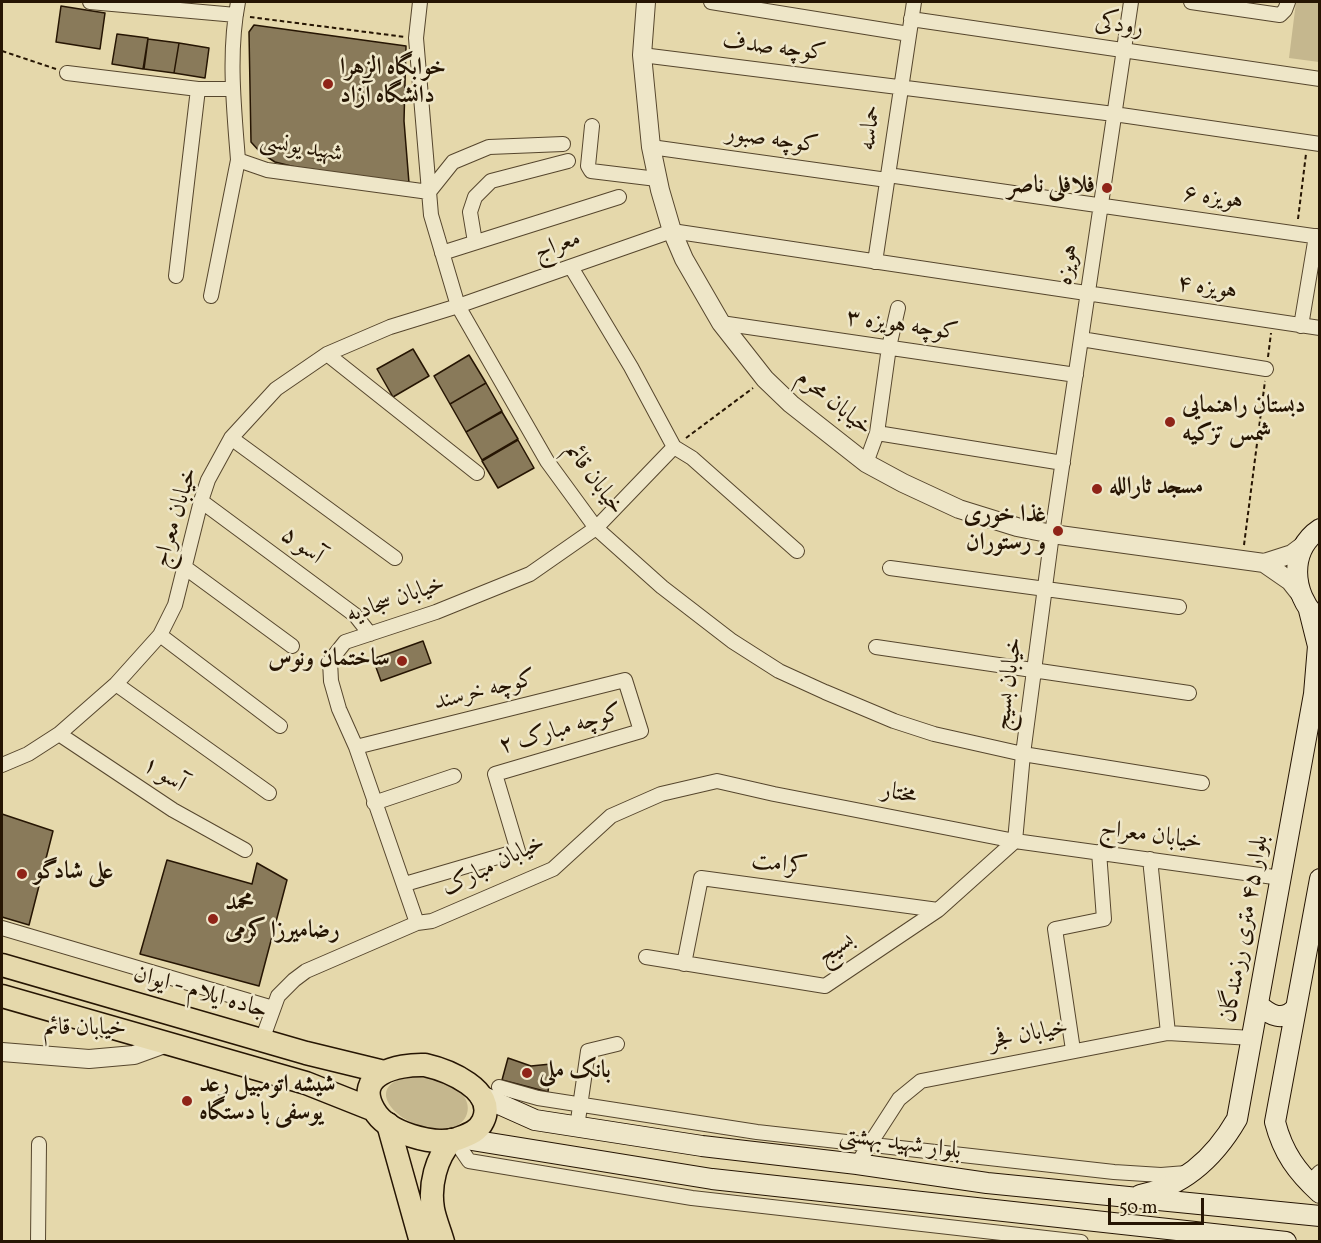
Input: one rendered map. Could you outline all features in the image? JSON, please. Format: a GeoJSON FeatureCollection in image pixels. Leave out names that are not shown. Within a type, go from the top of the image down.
{"type":"FeatureCollection","features":[{"type":"Feature","properties":{"kind":"main road"},"geometry":{"type":"LineString","coordinates":[[1304,545],[1320,529]]}},
{"type":"Feature","properties":{"kind":"main road","name":"بلوار ۴۵ متری رزمندگان"},"geometry":{"type":"LineString","coordinates":[[1127,1197],[1153,1192],[1178,1182],[1191,1173],[1224,1142],[1237,1119],[1314,694],[1318,646],[1310,608],[1297,578],[1298,561],[1304,545]]}},
{"type":"Feature","properties":{"kind":"main road"},"geometry":{"type":"LineString","coordinates":[[1316,1183],[1291,1161],[1280,1143],[1275,1122],[1320,879]]}},
{"type":"Feature","properties":{"kind":"main road","name":"جاده ایلام - ایوان"},"geometry":{"type":"LineString","coordinates":[[2,965],[306,1053],[384,1071]]}},
{"type":"Feature","properties":{"kind":"main road"},"geometry":{"type":"LineString","coordinates":[[2,996],[306,1083],[381,1117],[407,1134],[418,1138],[455,1139],[712,1179],[1286,1242]]}},
{"type":"Feature","properties":{"kind":"main road"},"geometry":{"type":"LineString","coordinates":[[1258,1004],[1266,1011],[1280,1017],[1286,1016],[1296,1008]]}},
{"type":"Feature","properties":{"kind":"main road"},"geometry":{"type":"LineString","coordinates":[[421,1242],[381,1117],[369,1095],[377,1076],[384,1071],[414,1065],[436,1068],[489,1091],[482,1124],[470,1134],[455,1139],[445,1148],[433,1183],[433,1208],[443,1242]]}},
{"type":"Feature","properties":{"kind":"main road","name":"بلوار شهید بهشتی"},"geometry":{"type":"LineString","coordinates":[[489,1091],[535,1120],[702,1146],[857,1164],[987,1183],[1320,1216]]}},
{"type":"Feature","properties":{"kind":"street"},"geometry":{"type":"LineString","coordinates":[[90,2],[237,8]]}},
{"type":"Feature","properties":{"kind":"street","name":"خیابان قائم"},"geometry":{"type":"LineString","coordinates":[[420,2],[416,38],[431,215],[458,306],[547,461],[596,528],[662,587],[732,641],[779,671],[894,721],[934,734],[1023,754],[1202,783]]}},
{"type":"Feature","properties":{"kind":"street","name":"خیابان محرم"},"geometry":{"type":"LineString","coordinates":[[646,2],[642,55],[651,147],[657,179],[672,231],[684,259],[721,323],[765,379],[791,404],[866,463],[959,509],[1017,527],[1052,534],[1264,563]]}},
{"type":"Feature","properties":{"kind":"street"},"geometry":{"type":"LineString","coordinates":[[711,2],[909,34]]}},
{"type":"Feature","properties":{"kind":"street","name":"حماسه"},"geometry":{"type":"LineString","coordinates":[[875,262],[914,2]]}},
{"type":"Feature","properties":{"kind":"street","name":"هویزه"},"geometry":{"type":"LineString","coordinates":[[1052,534],[1131,2]]}},
{"type":"Feature","properties":{"kind":"street"},"geometry":{"type":"LineString","coordinates":[[1191,2],[1280,15],[1288,2]]}},
{"type":"Feature","properties":{"kind":"street","name":"شهید یونسی"},"geometry":{"type":"LineString","coordinates":[[237,8],[232,89],[238,160],[267,170],[429,192]]}},
{"type":"Feature","properties":{"kind":"street","name":"رودکی"},"geometry":{"type":"LineString","coordinates":[[911,20],[1320,79]]}},
{"type":"Feature","properties":{"kind":"street","name":"کوچه صدف"},"geometry":{"type":"LineString","coordinates":[[642,55],[1114,114],[1314,143]]}},
{"type":"Feature","properties":{"kind":"street"},"geometry":{"type":"LineString","coordinates":[[67,73],[198,89],[232,89]]}},
{"type":"Feature","properties":{"kind":"street"},"geometry":{"type":"LineString","coordinates":[[176,276],[198,89]]}},
{"type":"Feature","properties":{"kind":"street"},"geometry":{"type":"LineString","coordinates":[[592,126],[588,166],[591,171],[657,179]]}},
{"type":"Feature","properties":{"kind":"street"},"geometry":{"type":"LineString","coordinates":[[429,192],[453,162],[489,147],[563,144]]}},
{"type":"Feature","properties":{"kind":"street","name":"کوچه صبور"},"geometry":{"type":"LineString","coordinates":[[651,147],[1101,205]]}},
{"type":"Feature","properties":{"kind":"street"},"geometry":{"type":"LineString","coordinates":[[211,296],[238,160]]}},
{"type":"Feature","properties":{"kind":"street"},"geometry":{"type":"LineString","coordinates":[[475,242],[470,212],[475,197],[491,181],[568,161]]}},
{"type":"Feature","properties":{"kind":"street"},"geometry":{"type":"LineString","coordinates":[[442,253],[620,197]]}},
{"type":"Feature","properties":{"kind":"street","name":"هویزه ۶"},"geometry":{"type":"LineString","coordinates":[[1101,205],[1318,236]]}},
{"type":"Feature","properties":{"kind":"street","name":"هویزه ۴"},"geometry":{"type":"LineString","coordinates":[[672,231],[1320,328]]}},
{"type":"Feature","properties":{"kind":"street","name":"معراج"},"geometry":{"type":"LineString","coordinates":[[458,306],[672,231]]}},
{"type":"Feature","properties":{"kind":"street"},"geometry":{"type":"LineString","coordinates":[[1301,326],[1318,236]]}},
{"type":"Feature","properties":{"kind":"street"},"geometry":{"type":"LineString","coordinates":[[571,267],[631,367],[674,447],[692,458],[797,551]]}},
{"type":"Feature","properties":{"kind":"street","name":"خیابان معراج"},"geometry":{"type":"LineString","coordinates":[[2,765],[28,754],[59,734],[116,684],[160,635],[175,605],[183,566],[208,480],[231,438],[276,389],[327,354],[390,327],[458,306]]}},
{"type":"Feature","properties":{"kind":"street"},"geometry":{"type":"LineString","coordinates":[[866,463],[877,433],[898,308]]}},
{"type":"Feature","properties":{"kind":"street","name":"کوچه هویزه ۳"},"geometry":{"type":"LineString","coordinates":[[721,323],[1076,375]]}},
{"type":"Feature","properties":{"kind":"street"},"geometry":{"type":"LineString","coordinates":[[1081,339],[1266,369]]}},
{"type":"Feature","properties":{"kind":"street"},"geometry":{"type":"LineString","coordinates":[[327,354],[477,473]]}},
{"type":"Feature","properties":{"kind":"street"},"geometry":{"type":"LineString","coordinates":[[877,433],[1063,463]]}},
{"type":"Feature","properties":{"kind":"street"},"geometry":{"type":"LineString","coordinates":[[231,438],[395,558]]}},
{"type":"Feature","properties":{"kind":"street","name":"خیابان سجادیه"},"geometry":{"type":"LineString","coordinates":[[417,923],[356,747],[339,709],[331,681],[330,661],[345,642],[487,592],[530,574],[596,528],[674,447]]}},
{"type":"Feature","properties":{"kind":"street","name":"آسو ۵"},"geometry":{"type":"LineString","coordinates":[[201,501],[354,615],[370,634]]}},
{"type":"Feature","properties":{"kind":"street","name":"خیابان بسیج"},"geometry":{"type":"LineString","coordinates":[[1015,841],[1023,754],[1052,534]]}},
{"type":"Feature","properties":{"kind":"street"},"geometry":{"type":"LineString","coordinates":[[1264,563],[1292,554],[1304,545]]}},
{"type":"Feature","properties":{"kind":"street"},"geometry":{"type":"LineString","coordinates":[[1264,563],[1290,581],[1310,608]]}},
{"type":"Feature","properties":{"kind":"street"},"geometry":{"type":"LineString","coordinates":[[183,566],[292,646]]}},
{"type":"Feature","properties":{"kind":"street"},"geometry":{"type":"LineString","coordinates":[[890,568],[1179,607]]}},
{"type":"Feature","properties":{"kind":"street"},"geometry":{"type":"LineString","coordinates":[[160,635],[280,726]]}},
{"type":"Feature","properties":{"kind":"street"},"geometry":{"type":"LineString","coordinates":[[876,647],[1189,693]]}},
{"type":"Feature","properties":{"kind":"street","name":"کوچه خرسند"},"geometry":{"type":"LineString","coordinates":[[356,747],[625,680]]}},
{"type":"Feature","properties":{"kind":"street","name":"کوچه مبارک ۲"},"geometry":{"type":"LineString","coordinates":[[405,884],[518,851],[495,774],[641,731],[625,680]]}},
{"type":"Feature","properties":{"kind":"street"},"geometry":{"type":"LineString","coordinates":[[116,684],[269,794]]}},
{"type":"Feature","properties":{"kind":"street","name":"آسو ۱"},"geometry":{"type":"LineString","coordinates":[[59,734],[173,810],[245,850]]}},
{"type":"Feature","properties":{"kind":"street"},"geometry":{"type":"LineString","coordinates":[[375,803],[454,776]]}},
{"type":"Feature","properties":{"kind":"street","name":"خیابان مبارک"},"geometry":{"type":"LineString","coordinates":[[262,1040],[278,996],[306,971],[417,923],[432,921],[553,869],[611,816],[661,794],[717,781],[774,794]]}},
{"type":"Feature","properties":{"kind":"street","name":"مختار"},"geometry":{"type":"LineString","coordinates":[[774,794],[1015,841]]}},
{"type":"Feature","properties":{"kind":"street","name":"خیابان معراج"},"geometry":{"type":"LineString","coordinates":[[1015,841],[1281,878]]}},
{"type":"Feature","properties":{"kind":"street","name":"بسیج"},"geometry":{"type":"LineString","coordinates":[[646,957],[825,986],[938,910],[1015,841]]}},
{"type":"Feature","properties":{"kind":"street"},"geometry":{"type":"LineString","coordinates":[[1073,1050],[1055,929],[1104,919],[1099,852]]}},
{"type":"Feature","properties":{"kind":"street"},"geometry":{"type":"LineString","coordinates":[[1150,859],[1168,1033]]}},
{"type":"Feature","properties":{"kind":"street","name":"کرامت"},"geometry":{"type":"LineString","coordinates":[[684,964],[701,878],[938,910]]}},
{"type":"Feature","properties":{"kind":"street"},"geometry":{"type":"LineString","coordinates":[[2,928],[273,1008]]}},
{"type":"Feature","properties":{"kind":"street","name":"خیابان فجر"},"geometry":{"type":"LineString","coordinates":[[857,1164],[900,1099],[921,1081],[1168,1033],[1252,1038]]}},
{"type":"Feature","properties":{"kind":"street","name":"خیابان قائم"},"geometry":{"type":"LineString","coordinates":[[2,1052],[89,1059],[134,1055],[167,1043]]}},
{"type":"Feature","properties":{"kind":"street"},"geometry":{"type":"LineString","coordinates":[[578,1127],[588,1051],[616,1044]]}},
{"type":"Feature","properties":{"kind":"street"},"geometry":{"type":"LineString","coordinates":[[489,1091],[757,1132],[1114,1172],[1161,1175],[1191,1173]]}},
{"type":"Feature","properties":{"kind":"street"},"geometry":{"type":"LineString","coordinates":[[455,1139],[470,1161],[692,1198],[1081,1242]]}},
{"type":"Feature","properties":{"kind":"street"},"geometry":{"type":"LineString","coordinates":[[38,1242],[39,1143]]}},
{"type":"Feature","properties":{"kind":"path"},"geometry":{"type":"LineString","coordinates":[[237,8],[416,38]]}},
{"type":"Feature","properties":{"kind":"path"},"geometry":{"type":"LineString","coordinates":[[2,51],[67,73]]}},
{"type":"Feature","properties":{"kind":"path"},"geometry":{"type":"LineString","coordinates":[[1296,233],[1314,143]]}},
{"type":"Feature","properties":{"kind":"path"},"geometry":{"type":"LineString","coordinates":[[1242,560],[1273,321]]}},
{"type":"Feature","properties":{"kind":"path"},"geometry":{"type":"LineString","coordinates":[[674,447],[765,379]]}},
{"type":"Feature","properties":{"kind":"shaded area"},"geometry":{"type":"Polygon","coordinates":[[[1296,2],[1319,2],[1319,62],[1289,58],[1296,2]]]}},
{"type":"Feature","properties":{"kind":"shaded area"},"geometry":{"type":"Polygon","coordinates":[[[411,1076],[436,1080],[459,1091],[467,1102],[467,1114],[464,1119],[455,1127],[433,1129],[404,1118],[393,1109],[387,1099],[387,1090],[394,1082],[411,1076]]]}},
{"type":"Feature","properties":{"kind":"building"},"geometry":{"type":"Polygon","coordinates":[[[61,6],[105,13],[100,49],[56,42],[61,6]]]}},
{"type":"Feature","properties":{"kind":"building","name":"خوابگاه الزهرا دانشگاه آزاد"},"geometry":{"type":"Polygon","coordinates":[[[254,25],[406,46],[404,121],[409,183],[295,167],[275,162],[261,153],[251,142],[249,32],[254,25]]]}},
{"type":"Feature","properties":{"kind":"building"},"geometry":{"type":"Polygon","coordinates":[[[117,34],[148,38],[143,69],[112,64],[117,34]]]}},
{"type":"Feature","properties":{"kind":"building"},"geometry":{"type":"Polygon","coordinates":[[[148,39],[179,43],[174,73],[144,69],[148,39]]]}},
{"type":"Feature","properties":{"kind":"building"},"geometry":{"type":"Polygon","coordinates":[[[179,43],[209,48],[205,78],[174,73],[179,43]]]}},
{"type":"Feature","properties":{"kind":"building"},"geometry":{"type":"Polygon","coordinates":[[[413,349],[429,376],[393,397],[377,369],[413,349]]]}},
{"type":"Feature","properties":{"kind":"building"},"geometry":{"type":"Polygon","coordinates":[[[469,355],[486,383],[450,404],[434,376],[469,355]]]}},
{"type":"Feature","properties":{"kind":"building"},"geometry":{"type":"Polygon","coordinates":[[[486,383],[502,411],[466,432],[450,404],[486,383]]]}},
{"type":"Feature","properties":{"kind":"building"},"geometry":{"type":"Polygon","coordinates":[[[502,412],[518,439],[482,460],[466,432],[502,412]]]}},
{"type":"Feature","properties":{"kind":"building"},"geometry":{"type":"Polygon","coordinates":[[[518,440],[534,468],[498,488],[482,461],[518,440]]]}},
{"type":"Feature","properties":{"kind":"building","name":"ساختمان ونوس"},"geometry":{"type":"Polygon","coordinates":[[[423,641],[431,663],[381,681],[373,659],[423,641]]]}},
{"type":"Feature","properties":{"kind":"building","name":"علی شادگو"},"geometry":{"type":"Polygon","coordinates":[[[2,814],[53,831],[29,925],[2,917],[2,814]]]}},
{"type":"Feature","properties":{"kind":"building","name":"محمد رضامیرزا کرمی"},"geometry":{"type":"Polygon","coordinates":[[[167,860],[252,884],[257,863],[287,880],[259,986],[140,954],[167,860]]]}},
{"type":"Feature","properties":{"kind":"building","name":"بانک ملی"},"geometry":{"type":"Polygon","coordinates":[[[508,1058],[531,1066],[551,1064],[548,1092],[502,1080],[508,1058]]]}},
{"type":"Feature","properties":{"kind":"place","name":"خوابگاه الزهرا دانشگاه آزاد"},"geometry":{"type":"Point","coordinates":[328,84]}},
{"type":"Feature","properties":{"kind":"place","name":"فلافلی ناصر"},"geometry":{"type":"Point","coordinates":[1107,188]}},
{"type":"Feature","properties":{"kind":"place","name":"دبستان راهنمایی شمس تزکیه"},"geometry":{"type":"Point","coordinates":[1170,422]}},
{"type":"Feature","properties":{"kind":"place","name":"مسجد ثارالله"},"geometry":{"type":"Point","coordinates":[1097,489]}},
{"type":"Feature","properties":{"kind":"place","name":"غذا خوری و رستوران"},"geometry":{"type":"Point","coordinates":[1058,531]}},
{"type":"Feature","properties":{"kind":"place","name":"ساختمان ونوس"},"geometry":{"type":"Point","coordinates":[402,661]}},
{"type":"Feature","properties":{"kind":"place","name":"علی شادگو"},"geometry":{"type":"Point","coordinates":[22,874]}},
{"type":"Feature","properties":{"kind":"place","name":"محمد رضامیرزا کرمی"},"geometry":{"type":"Point","coordinates":[213,919]}},
{"type":"Feature","properties":{"kind":"place","name":"بانک ملی"},"geometry":{"type":"Point","coordinates":[527,1073]}},
{"type":"Feature","properties":{"kind":"place","name":"شیشه اتومبیل رعد یوسفی با دستگاه"},"geometry":{"type":"Point","coordinates":[187,1101]}}]}
